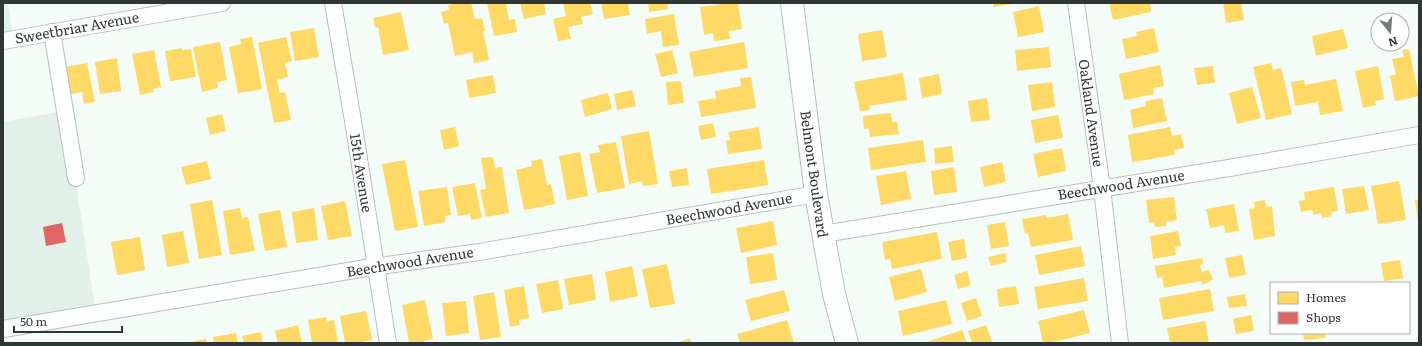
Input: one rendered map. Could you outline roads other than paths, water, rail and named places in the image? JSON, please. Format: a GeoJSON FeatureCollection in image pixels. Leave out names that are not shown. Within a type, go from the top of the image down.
{"type":"FeatureCollection","features":[{"type":"Feature","properties":{"kind":"street","name":"Sweetbriar Avenue"},"geometry":{"type":"LineString","coordinates":[[3,41],[222,3]]}},
{"type":"Feature","properties":{"kind":"street","name":"15th Avenue"},"geometry":{"type":"LineString","coordinates":[[333,3],[388,343]]}},
{"type":"Feature","properties":{"kind":"street","name":"Belmont Boulevard"},"geometry":{"type":"LineString","coordinates":[[792,3],[816,194],[834,294],[847,343]]}},
{"type":"Feature","properties":{"kind":"street","name":"Oakland Avenue"},"geometry":{"type":"LineString","coordinates":[[1076,3],[1102,188],[1120,343]]}},
{"type":"Feature","properties":{"kind":"street"},"geometry":{"type":"LineString","coordinates":[[52,32],[76,178]]}},
{"type":"Feature","properties":{"kind":"street","name":"Beechwood Avenue"},"geometry":{"type":"LineString","coordinates":[[823,234],[1235,167],[1419,135]]}},
{"type":"Feature","properties":{"kind":"street","name":"Beechwood Avenue"},"geometry":{"type":"LineString","coordinates":[[3,329],[376,266],[494,249],[816,194]]}}]}
